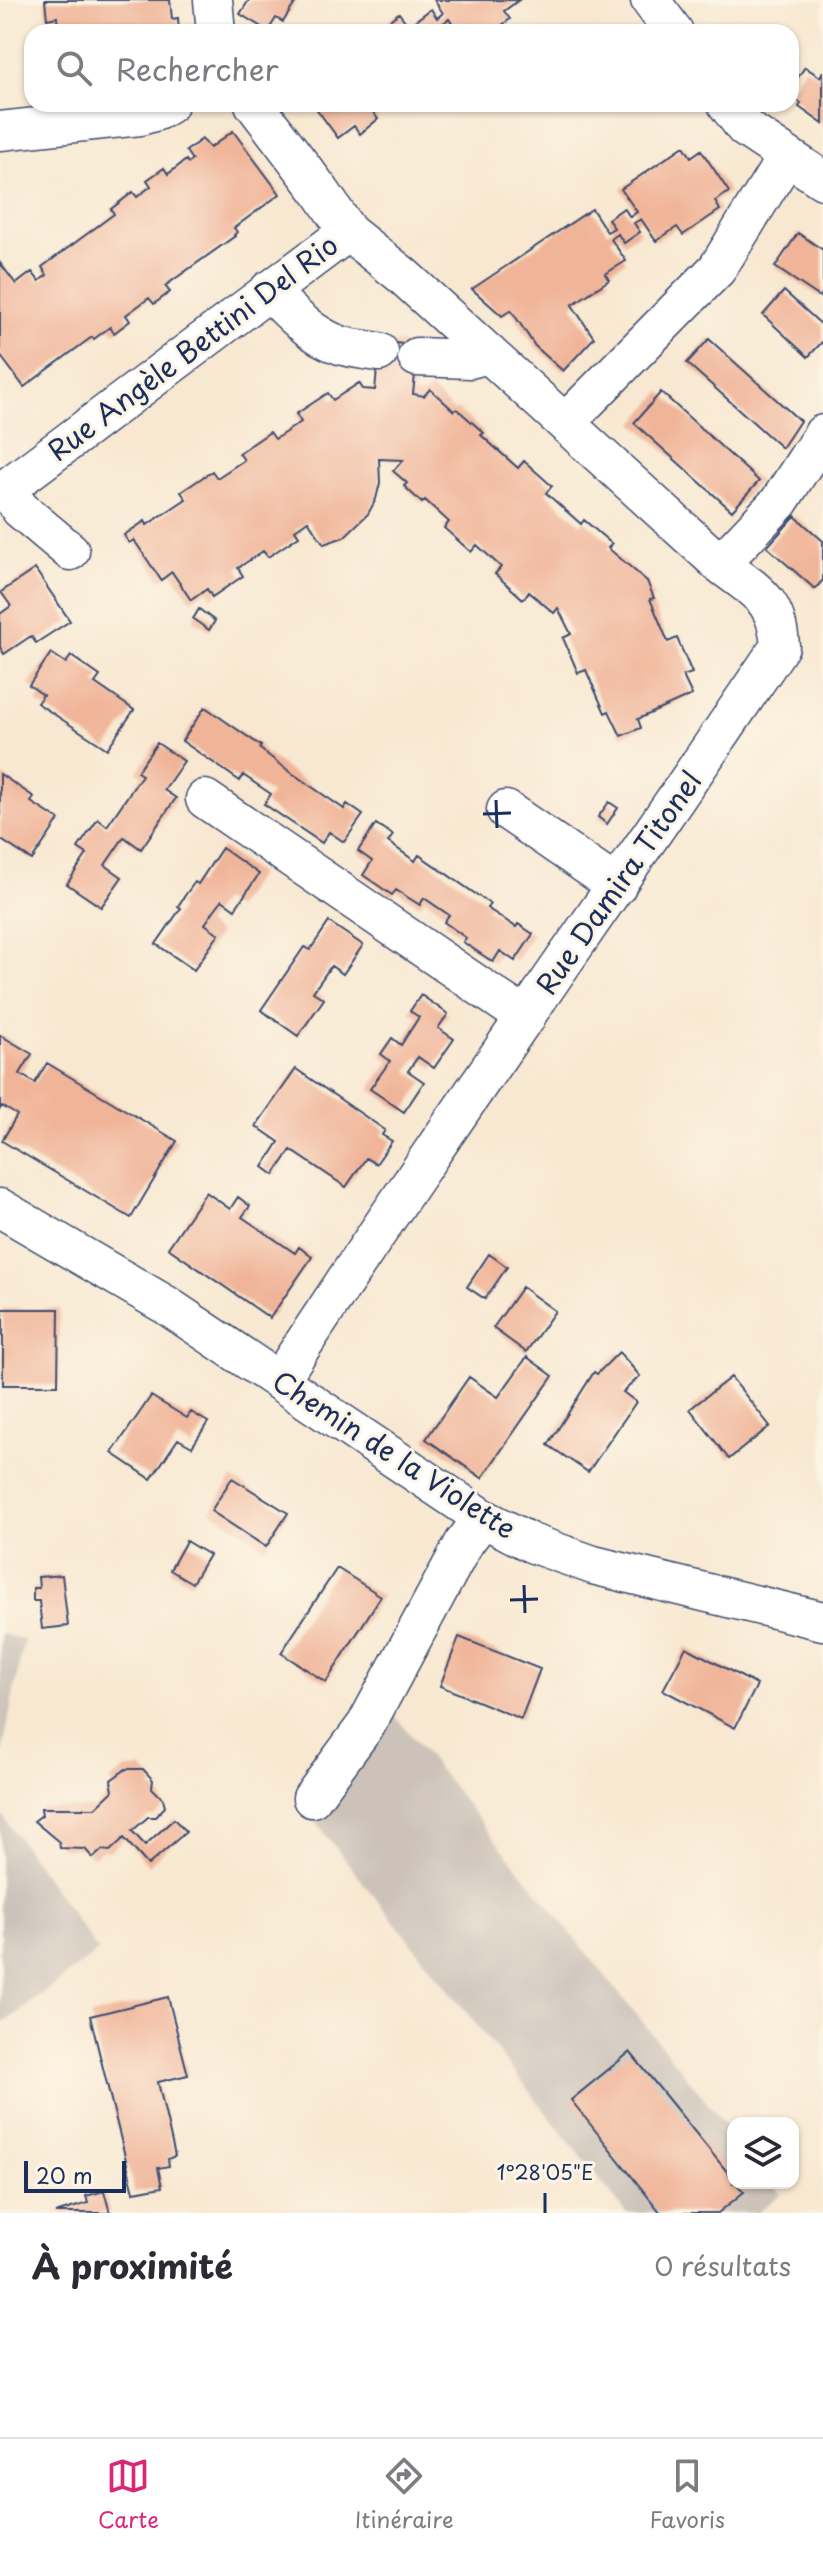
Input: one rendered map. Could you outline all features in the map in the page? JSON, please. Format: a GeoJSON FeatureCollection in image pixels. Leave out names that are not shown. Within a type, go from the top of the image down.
{"type":"FeatureCollection","features":[{"type":"Feature","properties":{"kind":"street"},"geometry":{"type":"LineString","coordinates":[[213,0],[215,24]]}},
{"type":"Feature","properties":{"kind":"street"},"geometry":{"type":"LineString","coordinates":[[650,0],[668,24]]}},
{"type":"Feature","properties":{"kind":"street"},"geometry":{"type":"LineString","coordinates":[[0,131],[154,112]]}},
{"type":"Feature","properties":{"kind":"street","name":"Rue Damira Titonel"},"geometry":{"type":"LineString","coordinates":[[260,112],[348,232],[402,275],[720,564],[769,602],[779,624],[780,646],[363,1250],[279,1381]]}},
{"type":"Feature","properties":{"kind":"street"},"geometry":{"type":"LineString","coordinates":[[733,112],[745,128],[823,180]]}},
{"type":"Feature","properties":{"kind":"street"},"geometry":{"type":"LineString","coordinates":[[565,423],[717,269],[787,156]]}},
{"type":"Feature","properties":{"kind":"street","name":"Rue Angèle Bettini Del Rio"},"geometry":{"type":"LineString","coordinates":[[3,491],[348,232]]}},
{"type":"Feature","properties":{"kind":"street"},"geometry":{"type":"LineString","coordinates":[[269,290],[288,311],[339,345],[379,352]]}},
{"type":"Feature","properties":{"kind":"street"},"geometry":{"type":"LineString","coordinates":[[417,357],[470,359],[489,354]]}},
{"type":"Feature","properties":{"kind":"street"},"geometry":{"type":"LineString","coordinates":[[720,564],[779,502],[823,434]]}},
{"type":"Feature","properties":{"kind":"street"},"geometry":{"type":"LineString","coordinates":[[3,491],[70,551]]}},
{"type":"Feature","properties":{"kind":"street"},"geometry":{"type":"LineString","coordinates":[[205,799],[526,1018]]}},
{"type":"Feature","properties":{"kind":"street"},"geometry":{"type":"LineString","coordinates":[[506,810],[617,886]]}},
{"type":"Feature","properties":{"kind":"street","name":"Chemin de la Violette"},"geometry":{"type":"LineString","coordinates":[[0,1208],[166,1305],[483,1518],[531,1543],[593,1565],[823,1621]]}},
{"type":"Feature","properties":{"kind":"street"},"geometry":{"type":"LineString","coordinates":[[312,1798],[366,1725],[464,1543],[483,1518]]}},
{"type":"Feature","properties":{"kind":"shaded area"},"geometry":{"type":"Polygon","coordinates":[[[0,1633],[24,1640],[0,1765],[0,1633]]]}},
{"type":"Feature","properties":{"kind":"shaded area"},"geometry":{"type":"Polygon","coordinates":[[[392,1712],[727,2127],[727,2189],[777,2189],[781,2194],[757,2213],[626,2213],[312,1818],[392,1712]]]}},
{"type":"Feature","properties":{"kind":"shaded area"},"geometry":{"type":"Polygon","coordinates":[[[0,1812],[98,1951],[0,2026],[0,1812]]]}},
{"type":"Feature","properties":{"kind":"building"},"geometry":{"type":"Polygon","coordinates":[[[45,0],[170,0],[172,19],[178,18],[178,24],[58,24],[57,17],[47,19],[45,0]]]}},
{"type":"Feature","properties":{"kind":"building"},"geometry":{"type":"Polygon","coordinates":[[[249,0],[297,0],[283,22],[276,18],[272,24],[256,24],[240,14],[249,0]]]}},
{"type":"Feature","properties":{"kind":"building"},"geometry":{"type":"Polygon","coordinates":[[[434,0],[519,0],[504,11],[510,19],[503,24],[452,24],[449,19],[442,24],[418,24],[415,21],[431,9],[437,18],[443,13],[434,0]]]}},
{"type":"Feature","properties":{"kind":"building"},"geometry":{"type":"Polygon","coordinates":[[[399,13],[407,24],[385,24],[399,13]]]}},
{"type":"Feature","properties":{"kind":"building"},"geometry":{"type":"Polygon","coordinates":[[[805,67],[820,77],[823,71],[823,124],[799,107],[799,76],[805,67]]]}},
{"type":"Feature","properties":{"kind":"building"},"geometry":{"type":"Polygon","coordinates":[[[319,112],[373,112],[378,119],[360,134],[354,126],[338,138],[319,112]]]}},
{"type":"Feature","properties":{"kind":"building"},"geometry":{"type":"Polygon","coordinates":[[[233,131],[280,194],[234,228],[237,232],[235,236],[165,286],[170,292],[154,304],[149,298],[126,315],[130,321],[114,333],[110,327],[94,339],[92,337],[24,387],[0,355],[0,263],[16,284],[32,272],[39,281],[47,275],[42,267],[114,214],[111,209],[133,192],[137,197],[151,186],[147,180],[164,168],[168,174],[186,160],[188,163],[192,160],[186,151],[202,139],[210,148],[233,131]]]}},
{"type":"Feature","properties":{"kind":"building"},"geometry":{"type":"Polygon","coordinates":[[[684,146],[691,157],[701,150],[729,192],[715,201],[720,210],[683,235],[677,227],[656,241],[641,219],[634,223],[640,232],[624,243],[618,234],[611,239],[626,261],[605,274],[609,280],[572,305],[594,338],[563,371],[535,346],[511,310],[502,316],[472,289],[592,209],[607,232],[614,228],[608,219],[624,208],[630,217],[637,212],[621,189],[684,146]]]}},
{"type":"Feature","properties":{"kind":"building"},"geometry":{"type":"Polygon","coordinates":[[[798,233],[823,250],[823,292],[820,297],[775,267],[798,233]]]}},
{"type":"Feature","properties":{"kind":"building"},"geometry":{"type":"Polygon","coordinates":[[[784,291],[823,326],[823,341],[808,357],[763,315],[784,291]]]}},
{"type":"Feature","properties":{"kind":"building"},"geometry":{"type":"Polygon","coordinates":[[[709,339],[800,421],[782,448],[687,363],[709,339]]]}},
{"type":"Feature","properties":{"kind":"building"},"geometry":{"type":"Polygon","coordinates":[[[380,342],[418,345],[413,394],[424,396],[430,389],[484,433],[481,435],[518,468],[524,461],[552,486],[546,493],[581,524],[584,520],[612,544],[608,548],[647,581],[654,598],[650,599],[668,642],[677,638],[692,673],[683,676],[692,695],[638,719],[641,728],[621,736],[609,711],[605,713],[586,670],[578,673],[563,638],[571,634],[558,608],[554,613],[529,592],[523,599],[495,574],[501,567],[477,545],[471,552],[444,528],[449,522],[425,500],[422,503],[393,471],[403,460],[379,459],[380,483],[376,499],[368,514],[344,537],[324,544],[308,521],[295,530],[299,536],[268,557],[263,551],[238,568],[243,576],[212,597],[207,589],[191,600],[172,572],[161,580],[134,540],[129,543],[124,535],[145,521],[147,525],[186,499],[181,492],[212,471],[217,478],[244,460],[239,453],[270,432],[275,439],[301,422],[296,414],[328,393],[333,400],[359,383],[363,389],[375,390],[380,342]]]}},
{"type":"Feature","properties":{"kind":"building"},"geometry":{"type":"Polygon","coordinates":[[[661,392],[759,481],[732,511],[634,423],[661,392]]]}},
{"type":"Feature","properties":{"kind":"building"},"geometry":{"type":"Polygon","coordinates":[[[795,516],[823,541],[823,580],[815,589],[767,547],[795,516]]]}},
{"type":"Feature","properties":{"kind":"building"},"geometry":{"type":"Polygon","coordinates":[[[35,569],[70,621],[36,643],[31,636],[4,654],[0,647],[0,614],[11,606],[1,592],[35,569]]]}},
{"type":"Feature","properties":{"kind":"building"},"geometry":{"type":"Polygon","coordinates":[[[199,609],[215,621],[209,630],[193,619],[199,609]]]}},
{"type":"Feature","properties":{"kind":"building"},"geometry":{"type":"Polygon","coordinates":[[[51,653],[66,663],[71,656],[100,676],[95,683],[134,710],[107,749],[37,703],[43,695],[29,685],[51,653]]]}},
{"type":"Feature","properties":{"kind":"building"},"geometry":{"type":"Polygon","coordinates":[[[205,707],[344,809],[347,804],[363,815],[344,842],[329,832],[322,843],[264,804],[271,794],[243,775],[240,781],[182,741],[205,707]]]}},
{"type":"Feature","properties":{"kind":"building"},"geometry":{"type":"Polygon","coordinates":[[[157,743],[184,761],[164,790],[176,798],[141,849],[124,837],[105,865],[122,877],[101,907],[67,884],[87,854],[78,848],[98,819],[107,826],[142,775],[137,772],[157,743]]]}},
{"type":"Feature","properties":{"kind":"building"},"geometry":{"type":"Polygon","coordinates":[[[0,774],[34,797],[31,802],[59,820],[32,860],[0,839],[0,774]]]}},
{"type":"Feature","properties":{"kind":"building"},"geometry":{"type":"Polygon","coordinates":[[[609,802],[618,808],[607,824],[598,817],[609,802]]]}},
{"type":"Feature","properties":{"kind":"building"},"geometry":{"type":"Polygon","coordinates":[[[376,824],[393,835],[388,842],[415,861],[419,855],[490,904],[487,908],[533,934],[515,961],[500,951],[493,962],[463,942],[466,938],[444,922],[449,915],[424,898],[420,905],[396,890],[392,895],[363,875],[372,861],[358,851],[376,824]]]}},
{"type":"Feature","properties":{"kind":"building"},"geometry":{"type":"Polygon","coordinates":[[[222,848],[259,874],[235,909],[222,900],[213,912],[205,924],[219,934],[194,970],[156,944],[181,908],[178,906],[186,894],[195,882],[198,884],[222,848]]]}},
{"type":"Feature","properties":{"kind":"building"},"geometry":{"type":"Polygon","coordinates":[[[329,922],[363,945],[343,974],[331,966],[313,992],[324,999],[298,1036],[261,1010],[304,947],[310,950],[329,922]]]}},
{"type":"Feature","properties":{"kind":"building"},"geometry":{"type":"Polygon","coordinates":[[[421,995],[448,1014],[438,1028],[454,1039],[434,1068],[418,1057],[408,1071],[424,1082],[404,1112],[370,1089],[390,1061],[381,1054],[392,1038],[401,1045],[419,1017],[410,1011],[421,995]]]}},
{"type":"Feature","properties":{"kind":"building"},"geometry":{"type":"Polygon","coordinates":[[[0,1035],[32,1054],[20,1074],[35,1083],[47,1063],[177,1141],[131,1218],[2,1141],[17,1115],[2,1106],[0,1109],[0,1035]]]}},
{"type":"Feature","properties":{"kind":"building"},"geometry":{"type":"Polygon","coordinates":[[[296,1069],[385,1130],[382,1135],[392,1141],[376,1164],[366,1158],[346,1187],[291,1150],[274,1175],[263,1167],[279,1142],[256,1126],[296,1069]]]}},
{"type":"Feature","properties":{"kind":"building"},"geometry":{"type":"Polygon","coordinates":[[[206,1192],[230,1209],[238,1197],[250,1206],[242,1217],[295,1253],[299,1247],[312,1257],[270,1318],[168,1248],[206,1192]]]}},
{"type":"Feature","properties":{"kind":"building"},"geometry":{"type":"Polygon","coordinates":[[[489,1254],[507,1267],[485,1299],[467,1287],[489,1254]]]}},
{"type":"Feature","properties":{"kind":"building"},"geometry":{"type":"Polygon","coordinates":[[[522,1287],[555,1311],[526,1352],[493,1328],[522,1287]]]}},
{"type":"Feature","properties":{"kind":"building"},"geometry":{"type":"Polygon","coordinates":[[[3,1309],[59,1309],[58,1385],[3,1385],[3,1309]]]}},
{"type":"Feature","properties":{"kind":"building"},"geometry":{"type":"Polygon","coordinates":[[[619,1352],[640,1376],[623,1392],[636,1402],[588,1472],[548,1445],[594,1372],[597,1374],[619,1352]]]}},
{"type":"Feature","properties":{"kind":"building"},"geometry":{"type":"Polygon","coordinates":[[[527,1357],[553,1376],[482,1478],[426,1439],[469,1377],[498,1397],[527,1357]]]}},
{"type":"Feature","properties":{"kind":"building"},"geometry":{"type":"Polygon","coordinates":[[[731,1377],[770,1426],[729,1459],[690,1409],[731,1377]]]}},
{"type":"Feature","properties":{"kind":"building"},"geometry":{"type":"Polygon","coordinates":[[[151,1396],[187,1418],[191,1412],[208,1422],[192,1447],[178,1439],[151,1479],[112,1453],[151,1396]]]}},
{"type":"Feature","properties":{"kind":"building"},"geometry":{"type":"Polygon","coordinates":[[[232,1478],[288,1513],[266,1547],[211,1511],[232,1478]]]}},
{"type":"Feature","properties":{"kind":"building"},"geometry":{"type":"Polygon","coordinates":[[[186,1541],[209,1555],[192,1583],[170,1570],[186,1541]]]}},
{"type":"Feature","properties":{"kind":"building"},"geometry":{"type":"Polygon","coordinates":[[[337,1568],[381,1596],[326,1682],[281,1653],[337,1568]]]}},
{"type":"Feature","properties":{"kind":"building"},"geometry":{"type":"Polygon","coordinates":[[[62,1575],[68,1626],[42,1629],[39,1601],[33,1601],[33,1588],[39,1588],[38,1577],[62,1575]]]}},
{"type":"Feature","properties":{"kind":"building"},"geometry":{"type":"Polygon","coordinates":[[[459,1637],[540,1669],[521,1719],[440,1686],[459,1637]]]}},
{"type":"Feature","properties":{"kind":"building"},"geometry":{"type":"Polygon","coordinates":[[[686,1647],[757,1685],[735,1728],[663,1690],[686,1647]]]}},
{"type":"Feature","properties":{"kind":"building"},"geometry":{"type":"Polygon","coordinates":[[[126,1769],[143,1769],[153,1780],[152,1788],[163,1799],[165,1807],[132,1831],[145,1845],[174,1819],[186,1832],[148,1865],[124,1838],[110,1851],[102,1850],[93,1858],[85,1849],[60,1848],[59,1842],[34,1821],[42,1815],[41,1808],[95,1808],[113,1791],[111,1780],[126,1769]]]}},
{"type":"Feature","properties":{"kind":"building"},"geometry":{"type":"Polygon","coordinates":[[[168,1997],[188,2075],[158,2082],[175,2156],[168,2159],[169,2166],[158,2168],[162,2187],[134,2192],[90,2016],[168,1997]]]}},
{"type":"Feature","properties":{"kind":"building"},"geometry":{"type":"Polygon","coordinates":[[[630,2052],[727,2172],[727,2189],[741,2189],[744,2192],[718,2213],[661,2213],[571,2100],[630,2052]]]}},
{"type":"Feature","properties":{"kind":"building"},"geometry":{"type":"Polygon","coordinates":[[[104,2191],[110,2213],[55,2213],[88,2203],[86,2196],[104,2191]]]}}]}
